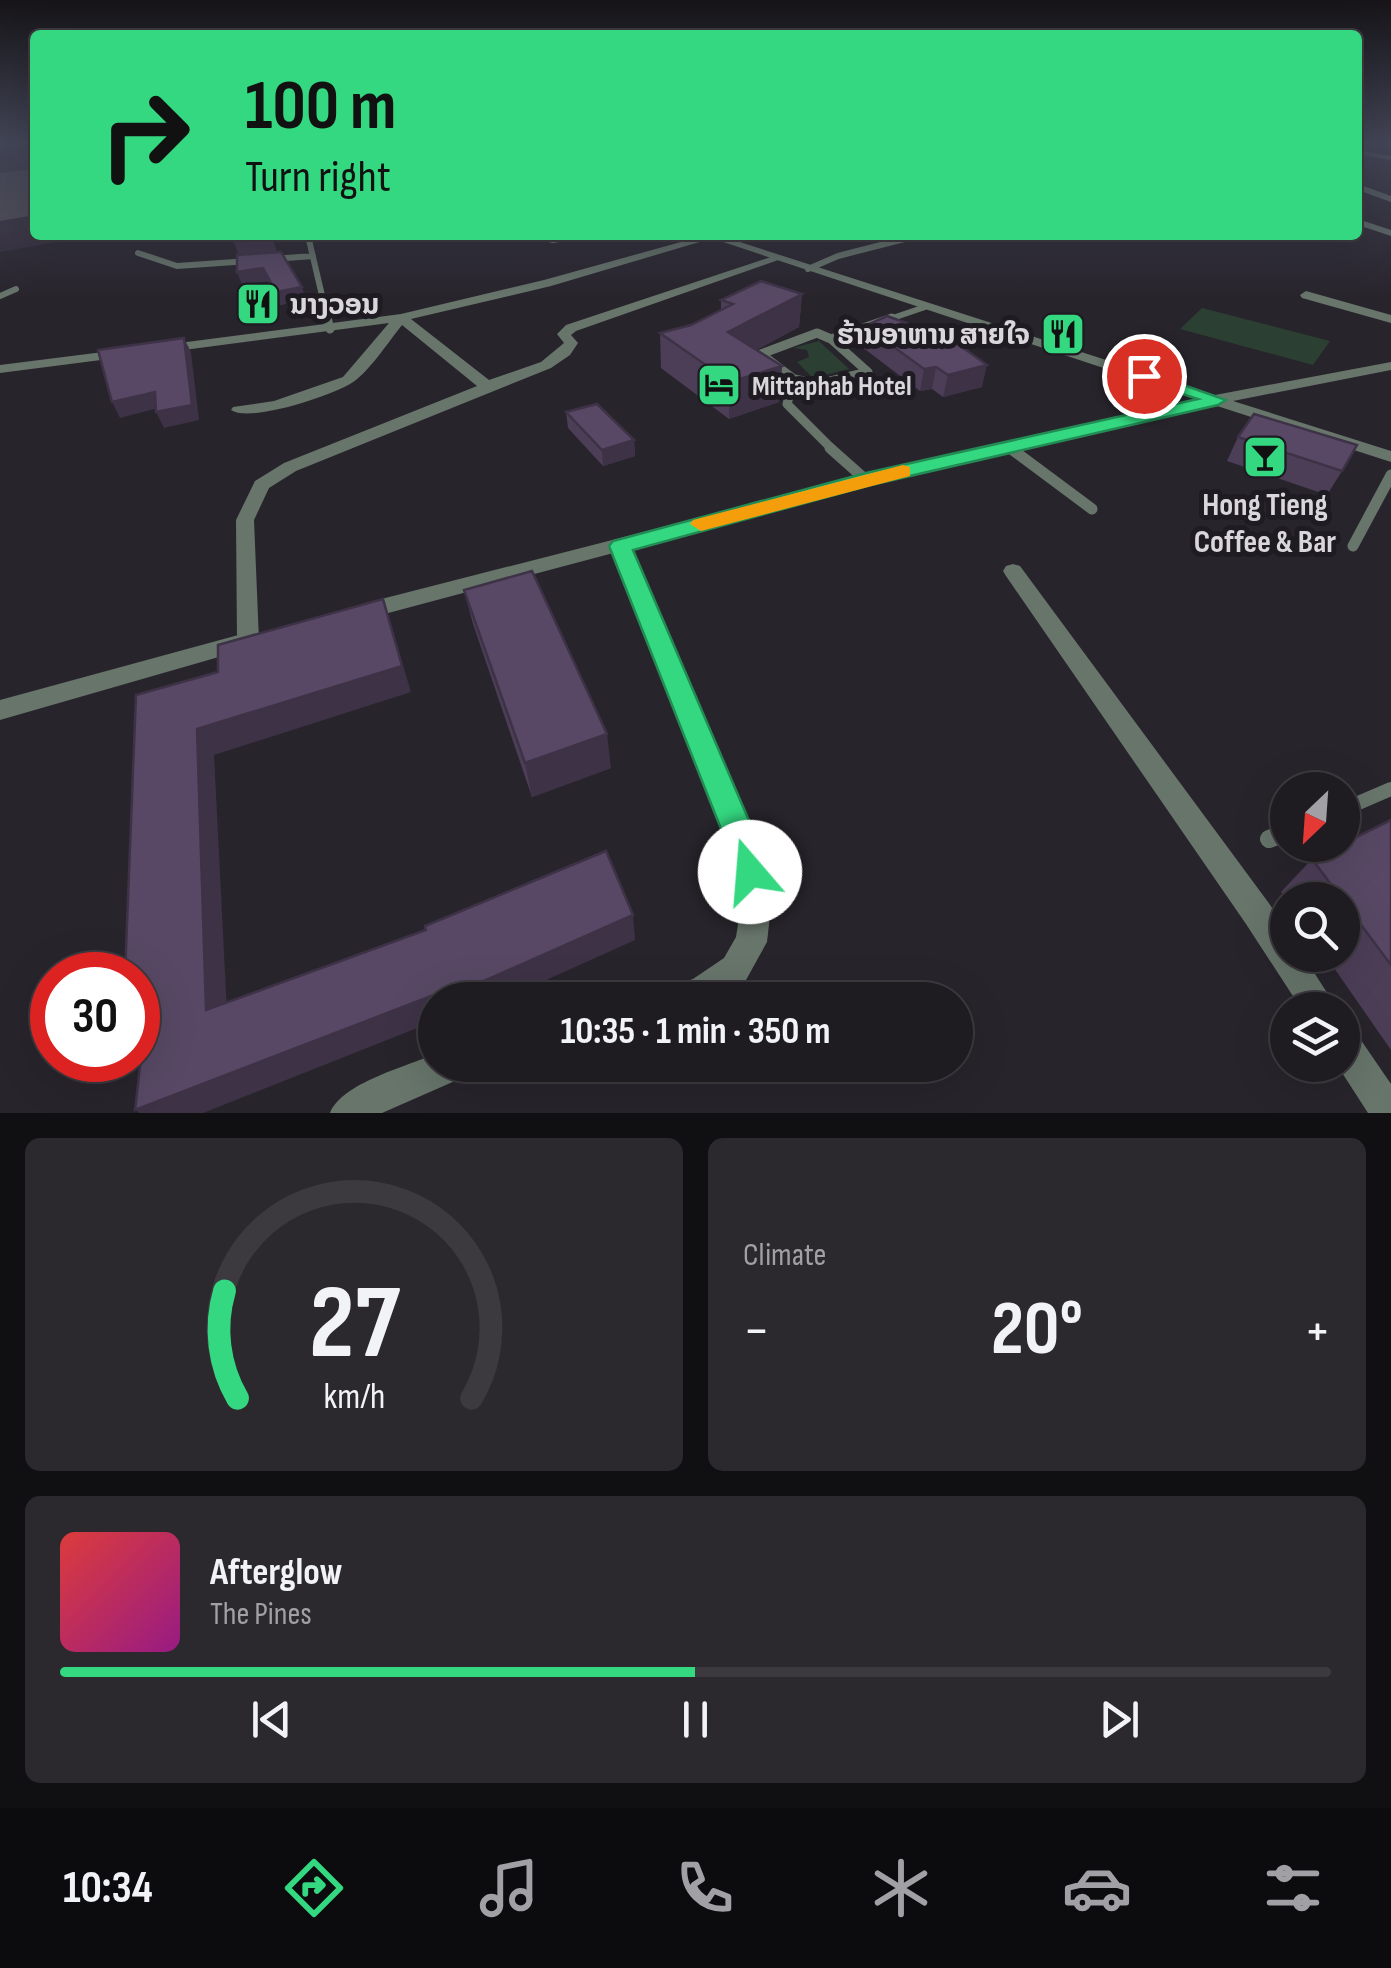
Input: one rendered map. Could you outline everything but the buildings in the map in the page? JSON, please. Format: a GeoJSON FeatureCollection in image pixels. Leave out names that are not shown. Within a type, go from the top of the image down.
{"type":"FeatureCollection","features":[{"type":"Feature","properties":{"kind":"street"},"geometry":{"type":"LineString","coordinates":[[1362,223],[1391,233]]}},
{"type":"Feature","properties":{"kind":"street"},"geometry":{"type":"LineString","coordinates":[[0,369],[401,318],[547,283],[698,240]]}},
{"type":"Feature","properties":{"kind":"street"},"geometry":{"type":"LineString","coordinates":[[723,240],[1391,457]]}},
{"type":"Feature","properties":{"kind":"street"},"geometry":{"type":"LineString","coordinates":[[0,710],[258,638],[245,520],[261,485],[290,467],[558,358],[569,350],[571,343],[564,334],[571,328],[775,258]]}},
{"type":"Feature","properties":{"kind":"street"},"geometry":{"type":"LineString","coordinates":[[1306,295],[1391,319]]}},
{"type":"Feature","properties":{"kind":"street"},"geometry":{"type":"LineString","coordinates":[[401,318],[487,386]]}},
{"type":"Feature","properties":{"kind":"street"},"geometry":{"type":"LineString","coordinates":[[240,410],[277,405],[348,380],[401,318]]}},
{"type":"Feature","properties":{"kind":"street"},"geometry":{"type":"LineString","coordinates":[[341,617],[866,480],[1218,400],[1391,366]]}},
{"type":"Feature","properties":{"kind":"street"},"geometry":{"type":"LineString","coordinates":[[620,546],[743,844],[756,898],[752,942],[735,969],[717,982]]}},
{"type":"Feature","properties":{"kind":"street"},"geometry":{"type":"LineString","coordinates":[[1013,571],[1310,992]]}},
{"type":"Feature","properties":{"kind":"street"},"geometry":{"type":"LineString","coordinates":[[1360,1069],[1390,1113]]}},
{"type":"Feature","properties":{"kind":"street"},"geometry":{"type":"LineString","coordinates":[[348,1113],[375,1096],[418,1079]]}},
{"type":"Feature","properties":{"kind":"lane"},"geometry":{"type":"LineString","coordinates":[[309,240],[330,328]]}},
{"type":"Feature","properties":{"kind":"lane"},"geometry":{"type":"LineString","coordinates":[[808,270],[838,256],[900,240]]}},
{"type":"Feature","properties":{"kind":"lane"},"geometry":{"type":"LineString","coordinates":[[138,253],[150,262],[168,266],[313,256]]}},
{"type":"Feature","properties":{"kind":"lane"},"geometry":{"type":"LineString","coordinates":[[0,296],[16,289]]}},
{"type":"Feature","properties":{"kind":"lane"},"geometry":{"type":"LineString","coordinates":[[831,339],[925,307]]}},
{"type":"Feature","properties":{"kind":"lane"},"geometry":{"type":"LineString","coordinates":[[817,332],[831,339],[868,372],[818,384],[794,379],[761,354],[817,332]]}},
{"type":"Feature","properties":{"kind":"lane"},"geometry":{"type":"LineString","coordinates":[[794,379],[789,409],[866,480]]}},
{"type":"Feature","properties":{"kind":"lane"},"geometry":{"type":"LineString","coordinates":[[1009,447],[1092,509]]}},
{"type":"Feature","properties":{"kind":"lane"},"geometry":{"type":"LineString","coordinates":[[1353,546],[1391,474]]}},
{"type":"Feature","properties":{"kind":"lane"},"geometry":{"type":"LineString","coordinates":[[1360,802],[1391,789]]}},
{"type":"Feature","properties":{"kind":"shaded area"},"geometry":{"type":"Polygon","coordinates":[[[0,194],[30,194],[30,240],[68,240],[0,252],[0,194]]]}},
{"type":"Feature","properties":{"kind":"green space"},"geometry":{"type":"Polygon","coordinates":[[[1202,308],[1330,341],[1313,365],[1180,329],[1202,308]]]}},
{"type":"Feature","properties":{"kind":"green space"},"geometry":{"type":"Polygon","coordinates":[[[819,341],[849,369],[813,378],[797,362],[809,357],[807,350],[793,348],[819,341]]]}},
{"type":"Feature","properties":{"kind":"runway"},"geometry":{"type":"LineString","coordinates":[[0,197],[21,194]]}},
{"type":"Feature","properties":{"kind":"slow traffic"},"geometry":{"type":"LineString","coordinates":[[701,524],[903,471]]}},
{"type":"Feature","properties":{"kind":"place","name":"ນາງວອນ"},"geometry":{"type":"Point","coordinates":[258,304]}},
{"type":"Feature","properties":{"kind":"place","name":"ຮ້ານອາຫານ ສາຍໃຈ"},"geometry":{"type":"Point","coordinates":[1063,334]}},
{"type":"Feature","properties":{"kind":"place","name":"Mittaphab Hotel"},"geometry":{"type":"Point","coordinates":[719,385]}},
{"type":"Feature","properties":{"kind":"place","name":"Hong Tieng Coffee & Bar"},"geometry":{"type":"Point","coordinates":[1265,457]}},
{"type":"Feature","properties":{"kind":"route"},"geometry":{"type":"LineString","coordinates":[[750,872],[743,844],[620,546],[866,480],[1218,400],[1144,376]]}}]}
